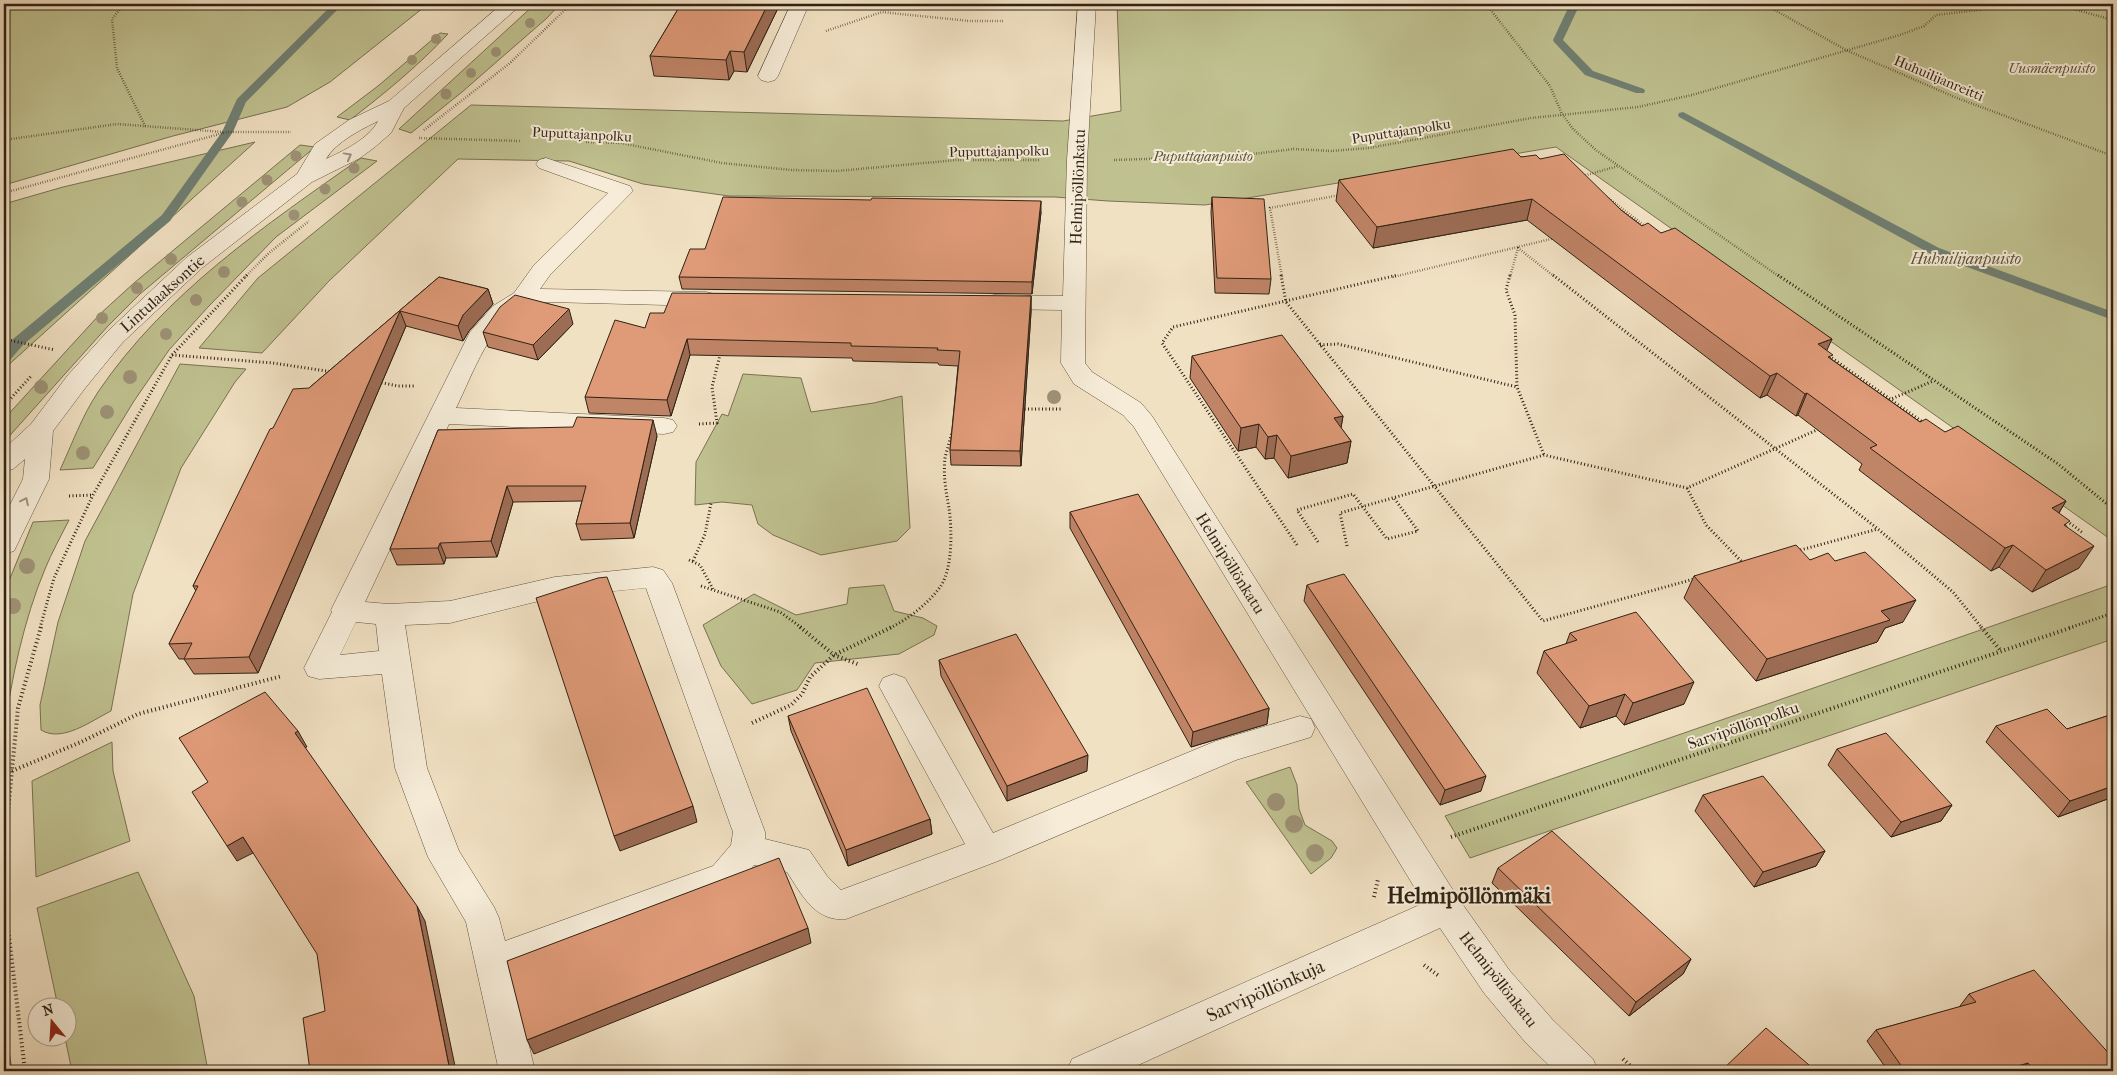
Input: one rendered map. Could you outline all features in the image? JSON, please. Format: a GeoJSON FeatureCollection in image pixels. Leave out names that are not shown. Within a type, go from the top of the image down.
{"type":"FeatureCollection","features":[{"type":"Feature","properties":{"kind":"street","name":"Lintulaaksontie"},"geometry":{"type":"LineString","coordinates":[[4,463],[40,430],[77,381],[102,352],[149,304],[194,263],[247,220],[305,178],[353,154],[368,143],[384,129],[396,104],[513,4]]}},
{"type":"Feature","properties":{"kind":"street"},"geometry":{"type":"LineString","coordinates":[[768,76],[800,4]]}},
{"type":"Feature","properties":{"kind":"street","name":"Helmipöllönkatu"},"geometry":{"type":"LineString","coordinates":[[1087,4],[1077,160],[1073,363],[1083,378],[1132,409],[1143,422],[1446,909],[1497,982],[1539,1031],[1580,1071]]}},
{"type":"Feature","properties":{"kind":"street"},"geometry":{"type":"LineString","coordinates":[[394,660],[320,668],[345,610],[482,332],[501,311],[522,298],[542,270],[622,191],[546,164]]}},
{"type":"Feature","properties":{"kind":"street"},"geometry":{"type":"LineString","coordinates":[[522,298],[548,295],[735,299]]}},
{"type":"Feature","properties":{"kind":"street"},"geometry":{"type":"LineString","coordinates":[[968,302],[1073,303]]}},
{"type":"Feature","properties":{"kind":"street"},"geometry":{"type":"LineString","coordinates":[[440,415],[664,426]]}},
{"type":"Feature","properties":{"kind":"street"},"geometry":{"type":"LineString","coordinates":[[4,544],[36,479],[40,430]]}},
{"type":"Feature","properties":{"kind":"street"},"geometry":{"type":"LineString","coordinates":[[345,610],[389,615],[450,612],[555,587],[653,577],[660,589],[749,832],[747,850],[725,876],[492,961]]}},
{"type":"Feature","properties":{"kind":"street"},"geometry":{"type":"LineString","coordinates":[[389,615],[411,768],[445,857],[482,918],[517,1071]]}},
{"type":"Feature","properties":{"kind":"street"},"geometry":{"type":"LineString","coordinates":[[894,686],[986,850]]}},
{"type":"Feature","properties":{"kind":"street"},"geometry":{"type":"LineString","coordinates":[[747,850],[797,860],[815,886],[834,904],[846,904],[986,850],[1227,750],[1300,728]]}},
{"type":"Feature","properties":{"kind":"street","name":"Sarvipöllönkuja"},"geometry":{"type":"LineString","coordinates":[[1085,1071],[1446,909]]}},
{"type":"Feature","properties":{"kind":"path"},"geometry":{"type":"LineString","coordinates":[[124,4],[112,19],[117,68],[145,126]]}},
{"type":"Feature","properties":{"kind":"path","name":"Puputtajanpolku"},"geometry":{"type":"LineString","coordinates":[[524,141],[413,138],[510,63],[571,4]]}},
{"type":"Feature","properties":{"kind":"path"},"geometry":{"type":"LineString","coordinates":[[1486,4],[1550,86],[1562,114],[1573,128],[1597,151],[1933,381],[2058,464],[2113,509]]}},
{"type":"Feature","properties":{"kind":"path","name":"Huhuilijanreitti"},"geometry":{"type":"LineString","coordinates":[[1764,4],[1846,50],[1957,98],[2113,156]]}},
{"type":"Feature","properties":{"kind":"path"},"geometry":{"type":"LineString","coordinates":[[1774,10],[1824,4]]}},
{"type":"Feature","properties":{"kind":"path","name":"Puputtajanpolku"},"geometry":{"type":"LineString","coordinates":[[582,142],[621,143],[722,163],[791,170],[837,171],[957,160],[1077,160],[1236,156],[1294,149],[1331,151],[1369,148],[1562,114],[1638,107],[1692,96],[1900,35],[1924,26],[1936,15],[1987,9],[1998,4]]}},
{"type":"Feature","properties":{"kind":"path"},"geometry":{"type":"LineString","coordinates":[[2056,4],[2113,20]]}},
{"type":"Feature","properties":{"kind":"path"},"geometry":{"type":"LineString","coordinates":[[781,46],[882,12],[969,21],[1004,21]]}},
{"type":"Feature","properties":{"kind":"path"},"geometry":{"type":"LineString","coordinates":[[4,140],[117,124],[226,132],[299,132]]}},
{"type":"Feature","properties":{"kind":"path"},"geometry":{"type":"LineString","coordinates":[[4,193],[226,132]]}},
{"type":"Feature","properties":{"kind":"path"},"geometry":{"type":"LineString","coordinates":[[1588,183],[1580,177],[1619,166]]}},
{"type":"Feature","properties":{"kind":"path"},"geometry":{"type":"LineString","coordinates":[[1347,194],[1270,208],[1286,302],[1543,621],[1700,578]]}},
{"type":"Feature","properties":{"kind":"path"},"geometry":{"type":"LineString","coordinates":[[1603,194],[1650,229]]}},
{"type":"Feature","properties":{"kind":"path"},"geometry":{"type":"LineString","coordinates":[[25,1071],[6,911],[6,832],[18,708],[54,578],[94,495],[172,355],[221,301],[269,253],[315,216]]}},
{"type":"Feature","properties":{"kind":"path"},"geometry":{"type":"LineString","coordinates":[[1624,220],[1633,218]]}},
{"type":"Feature","properties":{"kind":"path"},"geometry":{"type":"LineString","coordinates":[[1297,545],[1162,343],[1173,326],[1286,302],[1556,238]]}},
{"type":"Feature","properties":{"kind":"path"},"geometry":{"type":"LineString","coordinates":[[1518,248],[1506,290],[1515,315],[1517,388],[1544,455]]}},
{"type":"Feature","properties":{"kind":"path"},"geometry":{"type":"LineString","coordinates":[[1518,248],[1878,529],[1953,592],[2001,651]]}},
{"type":"Feature","properties":{"kind":"path"},"geometry":{"type":"LineString","coordinates":[[664,426],[717,423],[712,387],[735,299]]}},
{"type":"Feature","properties":{"kind":"path"},"geometry":{"type":"LineString","coordinates":[[4,339],[54,350]]}},
{"type":"Feature","properties":{"kind":"path"},"geometry":{"type":"LineString","coordinates":[[1320,345],[1338,344],[1517,388]]}},
{"type":"Feature","properties":{"kind":"path"},"geometry":{"type":"LineString","coordinates":[[1826,354],[1930,427]]}},
{"type":"Feature","properties":{"kind":"path"},"geometry":{"type":"LineString","coordinates":[[172,355],[310,367],[339,374]]}},
{"type":"Feature","properties":{"kind":"path"},"geometry":{"type":"LineString","coordinates":[[368,380],[398,386],[454,387]]}},
{"type":"Feature","properties":{"kind":"path"},"geometry":{"type":"LineString","coordinates":[[1881,403],[1933,381]]}},
{"type":"Feature","properties":{"kind":"path"},"geometry":{"type":"LineString","coordinates":[[1019,410],[1028,409]]}},
{"type":"Feature","properties":{"kind":"path"},"geometry":{"type":"LineString","coordinates":[[1347,546],[1340,513],[1544,455],[1687,488],[1828,425]]}},
{"type":"Feature","properties":{"kind":"path"},"geometry":{"type":"LineString","coordinates":[[746,725],[791,705],[802,694],[810,677],[834,655],[908,619],[940,587],[945,576],[951,542],[949,509],[945,490],[945,459],[954,426]]}},
{"type":"Feature","properties":{"kind":"path"},"geometry":{"type":"LineString","coordinates":[[1687,488],[1706,525],[1746,565],[1736,568]]}},
{"type":"Feature","properties":{"kind":"path"},"geometry":{"type":"LineString","coordinates":[[1318,542],[1297,510],[1353,494],[1387,539],[1418,531],[1394,498]]}},
{"type":"Feature","properties":{"kind":"path"},"geometry":{"type":"LineString","coordinates":[[693,561],[705,534],[711,503]]}},
{"type":"Feature","properties":{"kind":"path"},"geometry":{"type":"LineString","coordinates":[[2059,516],[2083,533]]}},
{"type":"Feature","properties":{"kind":"path"},"geometry":{"type":"LineString","coordinates":[[1793,552],[1878,529]]}},
{"type":"Feature","properties":{"kind":"path"},"geometry":{"type":"LineString","coordinates":[[660,589],[703,585],[780,612],[818,640],[834,655],[876,671],[894,686]]}},
{"type":"Feature","properties":{"kind":"path","name":"Sarvipöllönpolku"},"geometry":{"type":"LineString","coordinates":[[1410,851],[2113,613]]}},
{"type":"Feature","properties":{"kind":"path"},"geometry":{"type":"LineString","coordinates":[[12,771],[81,742],[138,714],[256,682],[320,668]]}},
{"type":"Feature","properties":{"kind":"green space"},"geometry":{"type":"Polygon","coordinates":[[[4,4],[428,4],[330,82],[287,107],[173,136],[4,185],[4,4]]]}},
{"type":"Feature","properties":{"kind":"green space"},"geometry":{"type":"Polygon","coordinates":[[[535,4],[560,4],[547,18],[462,92],[411,133],[399,129],[535,4]]]}},
{"type":"Feature","properties":{"kind":"green space"},"geometry":{"type":"Polygon","coordinates":[[[1117,4],[2113,4],[2113,541],[1556,147],[1205,205],[1055,197],[729,196],[643,184],[569,161],[458,159],[329,281],[262,353],[199,348],[258,278],[471,105],[1063,121],[1121,111],[1117,4]]]}},
{"type":"Feature","properties":{"kind":"green space"},"geometry":{"type":"Polygon","coordinates":[[[440,33],[448,34],[376,100],[350,120],[337,117],[378,86],[440,33]]]}},
{"type":"Feature","properties":{"kind":"green space"},"geometry":{"type":"Polygon","coordinates":[[[255,142],[4,369],[4,204],[63,187],[255,142]]]}},
{"type":"Feature","properties":{"kind":"green space"},"geometry":{"type":"Polygon","coordinates":[[[300,145],[315,147],[140,294],[108,326],[4,442],[4,419],[100,314],[134,283],[300,145]]]}},
{"type":"Feature","properties":{"kind":"green space"},"geometry":{"type":"Polygon","coordinates":[[[361,158],[377,161],[276,237],[169,350],[134,401],[93,468],[60,470],[92,401],[125,356],[154,323],[186,292],[254,235],[361,158]]]}},
{"type":"Feature","properties":{"kind":"green space"},"geometry":{"type":"Polygon","coordinates":[[[180,364],[246,369],[235,382],[181,468],[133,594],[111,711],[76,729],[58,734],[49,733],[41,730],[40,705],[58,622],[85,541],[180,364]]]}},
{"type":"Feature","properties":{"kind":"green space"},"geometry":{"type":"Polygon","coordinates":[[[743,374],[801,378],[811,412],[874,403],[902,396],[910,528],[897,541],[821,555],[773,535],[758,524],[752,505],[722,502],[695,505],[696,462],[722,414],[728,416],[743,374]]]}},
{"type":"Feature","properties":{"kind":"green space"},"geometry":{"type":"Polygon","coordinates":[[[69,520],[37,588],[10,692],[4,733],[4,593],[33,522],[69,520]]]}},
{"type":"Feature","properties":{"kind":"green space"},"geometry":{"type":"Polygon","coordinates":[[[2113,584],[2113,639],[1470,858],[1445,816],[2113,584]]]}},
{"type":"Feature","properties":{"kind":"green space"},"geometry":{"type":"Polygon","coordinates":[[[884,585],[894,611],[923,618],[937,626],[934,635],[899,654],[815,663],[797,690],[752,704],[721,666],[703,625],[754,594],[796,615],[847,604],[849,588],[884,585]]]}},
{"type":"Feature","properties":{"kind":"green space"},"geometry":{"type":"Polygon","coordinates":[[[112,742],[113,771],[130,841],[36,877],[32,781],[112,742]]]}},
{"type":"Feature","properties":{"kind":"green space"},"geometry":{"type":"Polygon","coordinates":[[[1290,767],[1297,785],[1299,809],[1305,825],[1332,841],[1337,848],[1331,858],[1311,874],[1246,782],[1290,767]]]}},
{"type":"Feature","properties":{"kind":"green space"},"geometry":{"type":"Polygon","coordinates":[[[138,872],[194,996],[208,1071],[72,1071],[67,1048],[78,1048],[78,998],[56,998],[37,908],[138,872]]]}},
{"type":"Feature","properties":{"kind":"green space"},"geometry":{"type":"Polygon","coordinates":[[[4,1015],[12,1071],[4,1071],[4,1015]]]}},
{"type":"Feature","properties":{"kind":"building"},"geometry":{"type":"Polygon","coordinates":[[[681,4],[768,4],[744,52],[730,51],[726,60],[650,56],[681,4]]]}},
{"type":"Feature","properties":{"kind":"building"},"geometry":{"type":"Polygon","coordinates":[[[1513,149],[1521,157],[1536,155],[1540,159],[1564,154],[1621,210],[1642,226],[1648,223],[1661,233],[1675,228],[1832,339],[1818,344],[1833,355],[1828,357],[1920,422],[1926,419],[1945,432],[1958,426],[2066,501],[2052,508],[2070,521],[2064,525],[2094,546],[2046,570],[2013,545],[2005,548],[1870,448],[1877,445],[1807,393],[1805,394],[1777,373],[1770,376],[1532,199],[1377,227],[1339,180],[1513,149]]]}},
{"type":"Feature","properties":{"kind":"building"},"geometry":{"type":"Polygon","coordinates":[[[723,197],[1041,201],[1032,282],[679,277],[690,249],[705,249],[723,197]]]}},
{"type":"Feature","properties":{"kind":"building"},"geometry":{"type":"Polygon","coordinates":[[[1212,197],[1264,199],[1271,279],[1217,278],[1212,197]]]}},
{"type":"Feature","properties":{"kind":"building"},"geometry":{"type":"Polygon","coordinates":[[[439,277],[488,289],[463,315],[458,326],[400,311],[249,657],[184,659],[192,643],[169,644],[198,586],[193,586],[270,429],[273,428],[293,389],[309,388],[439,277]]]}},
{"type":"Feature","properties":{"kind":"building"},"geometry":{"type":"Polygon","coordinates":[[[672,293],[1031,296],[1020,451],[950,450],[960,351],[937,350],[938,348],[851,346],[851,343],[687,339],[667,400],[585,397],[615,320],[645,328],[650,313],[664,313],[672,293]]]}},
{"type":"Feature","properties":{"kind":"building"},"geometry":{"type":"Polygon","coordinates":[[[515,295],[569,309],[533,345],[483,332],[500,307],[515,295]]]}},
{"type":"Feature","properties":{"kind":"building"},"geometry":{"type":"Polygon","coordinates":[[[1282,335],[1343,416],[1334,418],[1351,441],[1291,456],[1277,435],[1268,437],[1259,424],[1241,428],[1192,356],[1282,335]]]}},
{"type":"Feature","properties":{"kind":"building"},"geometry":{"type":"Polygon","coordinates":[[[577,417],[653,420],[630,523],[576,524],[586,486],[507,486],[491,541],[440,543],[438,548],[390,549],[438,430],[573,427],[577,417]]]}},
{"type":"Feature","properties":{"kind":"building"},"geometry":{"type":"Polygon","coordinates":[[[1138,494],[1269,708],[1193,732],[1070,512],[1138,494]]]}},
{"type":"Feature","properties":{"kind":"building"},"geometry":{"type":"Polygon","coordinates":[[[1796,545],[1810,560],[1828,553],[1835,561],[1865,552],[1916,600],[1881,611],[1890,620],[1767,659],[1694,576],[1796,545]]]}},
{"type":"Feature","properties":{"kind":"building"},"geometry":{"type":"Polygon","coordinates":[[[1344,574],[1486,776],[1445,790],[1307,585],[1344,574]]]}},
{"type":"Feature","properties":{"kind":"building"},"geometry":{"type":"Polygon","coordinates":[[[607,577],[693,806],[614,836],[536,598],[598,578],[607,577]]]}},
{"type":"Feature","properties":{"kind":"building"},"geometry":{"type":"Polygon","coordinates":[[[1636,612],[1694,682],[1633,703],[1625,694],[1589,706],[1544,651],[1577,640],[1570,633],[1636,612]]]}},
{"type":"Feature","properties":{"kind":"building"},"geometry":{"type":"Polygon","coordinates":[[[1016,634],[1088,755],[1007,786],[939,660],[1016,634]]]}},
{"type":"Feature","properties":{"kind":"building"},"geometry":{"type":"Polygon","coordinates":[[[867,688],[930,819],[846,850],[788,716],[867,688]]]}},
{"type":"Feature","properties":{"kind":"building"},"geometry":{"type":"Polygon","coordinates":[[[265,692],[298,731],[295,733],[417,906],[450,1071],[310,1071],[303,1018],[325,1011],[317,954],[243,837],[227,846],[192,792],[208,782],[179,738],[265,692]]]}},
{"type":"Feature","properties":{"kind":"building"},"geometry":{"type":"Polygon","coordinates":[[[2047,709],[2067,729],[2113,714],[2113,786],[2070,801],[1996,726],[2047,709]]]}},
{"type":"Feature","properties":{"kind":"building"},"geometry":{"type":"Polygon","coordinates":[[[1886,733],[1952,805],[1901,822],[1837,749],[1886,733]]]}},
{"type":"Feature","properties":{"kind":"building"},"geometry":{"type":"Polygon","coordinates":[[[1763,776],[1825,851],[1763,872],[1703,795],[1763,776]]]}},
{"type":"Feature","properties":{"kind":"building"},"geometry":{"type":"Polygon","coordinates":[[[1552,831],[1691,959],[1636,1002],[1498,868],[1552,831]]]}},
{"type":"Feature","properties":{"kind":"building"},"geometry":{"type":"Polygon","coordinates":[[[779,858],[808,928],[527,1040],[507,961],[779,858]]]}},
{"type":"Feature","properties":{"kind":"building"},"geometry":{"type":"Polygon","coordinates":[[[2034,970],[2113,1058],[2113,1071],[2034,1071],[2028,1063],[2001,1071],[1905,1071],[1876,1030],[1976,1002],[1969,994],[2034,970]]]}},
{"type":"Feature","properties":{"kind":"building"},"geometry":{"type":"Polygon","coordinates":[[[1766,1028],[1816,1071],[1721,1071],[1766,1028]]]}},
{"type":"Feature","properties":{"kind":"waterway"},"geometry":{"type":"LineString","coordinates":[[4,358],[18,342],[166,218],[227,132],[241,101],[338,4]]}},
{"type":"Feature","properties":{"kind":"waterway"},"geometry":{"type":"LineString","coordinates":[[1575,4],[1558,40],[1589,73],[1640,91]]}},
{"type":"Feature","properties":{"kind":"waterway"},"geometry":{"type":"LineString","coordinates":[[1683,115],[1935,251],[2113,316]]}},
{"type":"Feature","properties":{"kind":"district","name":"Helmipöllönmäki"},"geometry":{"type":"Point","coordinates":[1469,895]}},
{"type":"Feature","properties":{"kind":"park label","name":"Uusmäenpuisto"},"geometry":{"type":"Point","coordinates":[2052,68]}},
{"type":"Feature","properties":{"kind":"park label","name":"Puputtajanpuisto"},"geometry":{"type":"Point","coordinates":[1203,156]}},
{"type":"Feature","properties":{"kind":"park label","name":"Huhuilijanpuisto"},"geometry":{"type":"Point","coordinates":[1966,258]}}]}
